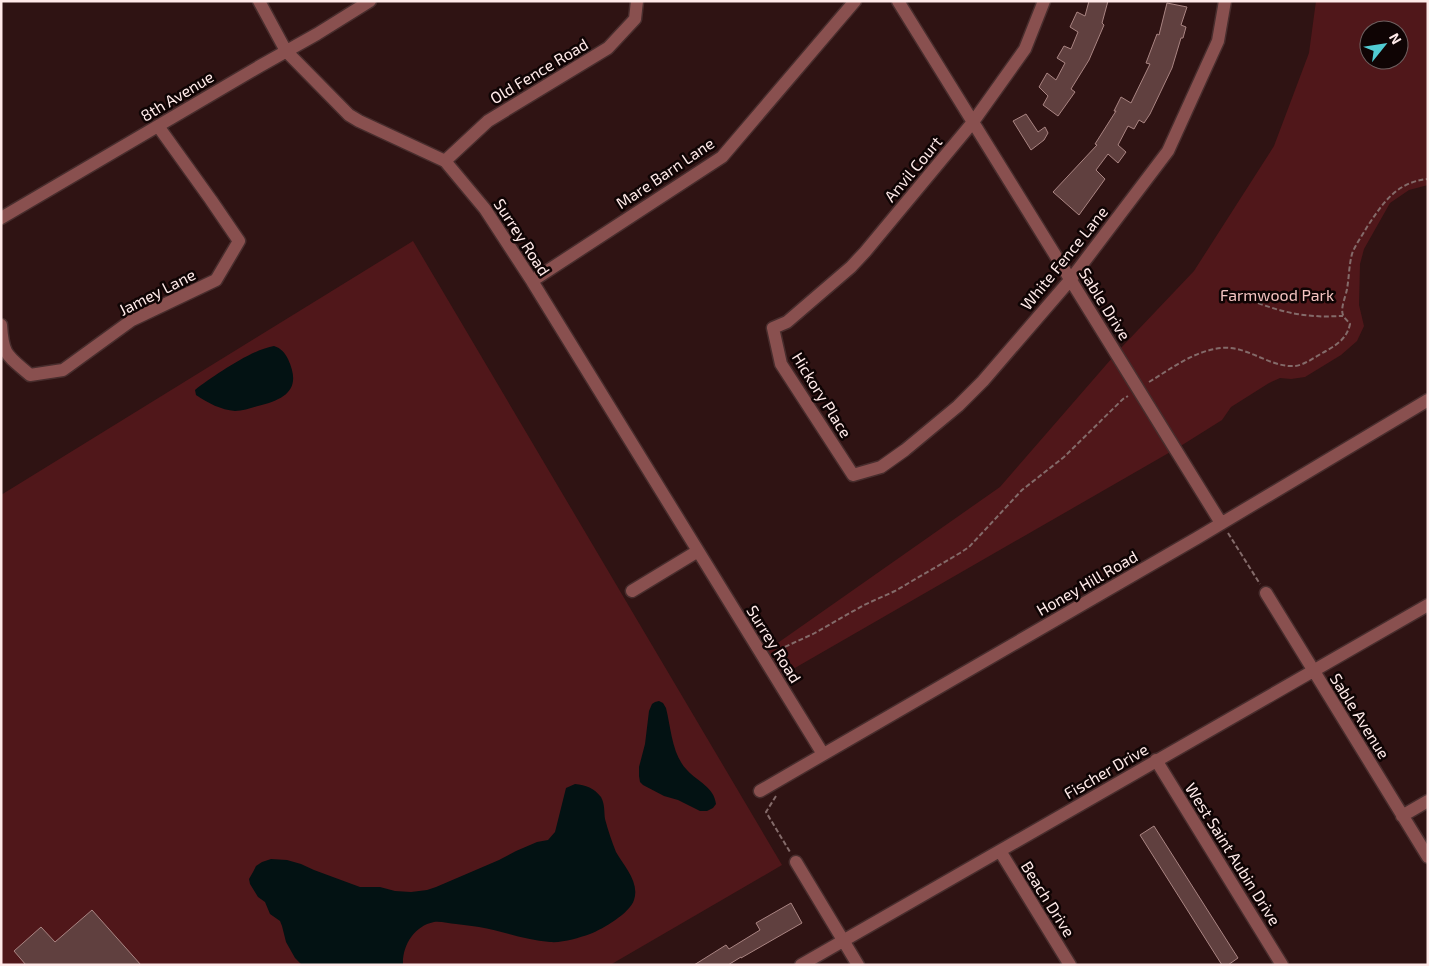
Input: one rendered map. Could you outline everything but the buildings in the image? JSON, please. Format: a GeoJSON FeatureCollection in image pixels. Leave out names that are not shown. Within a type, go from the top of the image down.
{"type":"FeatureCollection","features":[{"type":"Feature","properties":{"kind":"street","name":"Surrey Road"},"geometry":{"type":"LineString","coordinates":[[259,1],[286,51],[349,115],[358,121],[445,161],[485,209],[532,281],[823,754]]}},
{"type":"Feature","properties":{"kind":"street","name":"8th Avenue"},"geometry":{"type":"LineString","coordinates":[[1,218],[370,1]]}},
{"type":"Feature","properties":{"kind":"street","name":"Old Fence Road"},"geometry":{"type":"LineString","coordinates":[[445,161],[488,121],[614,43],[635,19],[637,1]]}},
{"type":"Feature","properties":{"kind":"street","name":"Mare Barn Lane"},"geometry":{"type":"LineString","coordinates":[[532,281],[722,157],[855,1]]}},
{"type":"Feature","properties":{"kind":"street","name":"Sable Drive"},"geometry":{"type":"LineString","coordinates":[[898,1],[1221,523]]}},
{"type":"Feature","properties":{"kind":"street","name":"Anvil Court"},"geometry":{"type":"LineString","coordinates":[[773,328],[787,322],[851,267],[973,122],[1025,49],[1044,1]]}},
{"type":"Feature","properties":{"kind":"street","name":"White Fence Lane"},"geometry":{"type":"LineString","coordinates":[[853,475],[881,468],[958,406],[983,381],[1071,279],[1168,150],[1218,41],[1225,1]]}},
{"type":"Feature","properties":{"kind":"street","name":"Jamey Lane"},"geometry":{"type":"LineString","coordinates":[[1,325],[2,343],[7,355],[30,375],[63,370],[132,320],[216,280],[239,241],[158,126]]}},
{"type":"Feature","properties":{"kind":"street","name":"Hickory Place"},"geometry":{"type":"LineString","coordinates":[[773,328],[781,364],[853,475]]}},
{"type":"Feature","properties":{"kind":"street","name":"Honey Hill Road"},"geometry":{"type":"LineString","coordinates":[[760,791],[1180,548],[1428,400]]}},
{"type":"Feature","properties":{"kind":"street"},"geometry":{"type":"LineString","coordinates":[[632,591],[698,551]]}},
{"type":"Feature","properties":{"kind":"street","name":"Sable Avenue"},"geometry":{"type":"LineString","coordinates":[[1266,593],[1428,857]]}},
{"type":"Feature","properties":{"kind":"street","name":"Fischer Drive"},"geometry":{"type":"LineString","coordinates":[[801,965],[1428,605]]}},
{"type":"Feature","properties":{"kind":"street","name":"West Saint Aubin Drive"},"geometry":{"type":"LineString","coordinates":[[1156,760],[1282,965]]}},
{"type":"Feature","properties":{"kind":"street"},"geometry":{"type":"LineString","coordinates":[[1402,816],[1428,801]]}},
{"type":"Feature","properties":{"kind":"street","name":"Beach Drive"},"geometry":{"type":"LineString","coordinates":[[1000,850],[1070,965]]}},
{"type":"Feature","properties":{"kind":"street"},"geometry":{"type":"LineString","coordinates":[[796,862],[858,965]]}},
{"type":"Feature","properties":{"kind":"path"},"geometry":{"type":"LineString","coordinates":[[1152,381],[1196,354],[1223,348],[1238,349],[1282,365],[1295,366],[1343,340],[1350,324],[1343,316],[1342,310],[1347,291],[1352,255],[1357,244],[1378,210],[1392,193],[1412,182],[1428,179]]}},
{"type":"Feature","properties":{"kind":"path"},"geometry":{"type":"LineString","coordinates":[[1237,295],[1288,312],[1316,316],[1343,316]]}},
{"type":"Feature","properties":{"kind":"path"},"geometry":{"type":"LineString","coordinates":[[778,650],[895,591],[960,554],[969,547],[1022,490],[1064,457],[1124,399]]}},
{"type":"Feature","properties":{"kind":"path"},"geometry":{"type":"LineString","coordinates":[[1221,523],[1266,593]]}},
{"type":"Feature","properties":{"kind":"path"},"geometry":{"type":"LineString","coordinates":[[777,795],[766,812],[796,862]]}},
{"type":"Feature","properties":{"kind":"green space","name":"Farmwood Park"},"geometry":{"type":"Polygon","coordinates":[[[1316,1],[1428,1],[1428,185],[1409,190],[1390,203],[1364,249],[1360,264],[1359,305],[1364,326],[1357,341],[1341,355],[1305,377],[1280,378],[1269,383],[1231,407],[1222,420],[1179,447],[774,680],[759,656],[1000,487],[1119,350],[1194,271],[1274,146],[1309,53],[1316,1]]]}},
{"type":"Feature","properties":{"kind":"green space"},"geometry":{"type":"Polygon","coordinates":[[[413,241],[782,865],[610,965],[1,965],[1,495],[413,241]]]}},
{"type":"Feature","properties":{"kind":"shaded area"},"geometry":{"type":"Polygon","coordinates":[[[274,346],[284,353],[292,369],[292,385],[283,396],[268,403],[235,411],[215,406],[196,395],[195,390],[222,371],[255,352],[274,346]]]}},
{"type":"Feature","properties":{"kind":"shaded area"},"geometry":{"type":"Polygon","coordinates":[[[659,701],[666,708],[675,749],[682,764],[709,789],[715,798],[716,804],[707,811],[700,811],[678,800],[664,796],[640,782],[639,767],[645,744],[649,711],[652,704],[659,701]]]}},
{"type":"Feature","properties":{"kind":"shaded area"},"geometry":{"type":"Polygon","coordinates":[[[575,784],[583,785],[596,791],[601,797],[604,805],[605,819],[616,852],[627,869],[635,887],[634,900],[622,915],[602,928],[581,937],[550,942],[479,927],[434,922],[415,932],[407,944],[403,965],[302,965],[295,958],[286,942],[280,921],[270,914],[265,902],[258,897],[250,884],[249,879],[256,866],[271,859],[287,860],[301,864],[360,887],[380,887],[395,891],[411,892],[427,890],[537,842],[548,840],[555,832],[566,788],[575,784]]]}}]}
